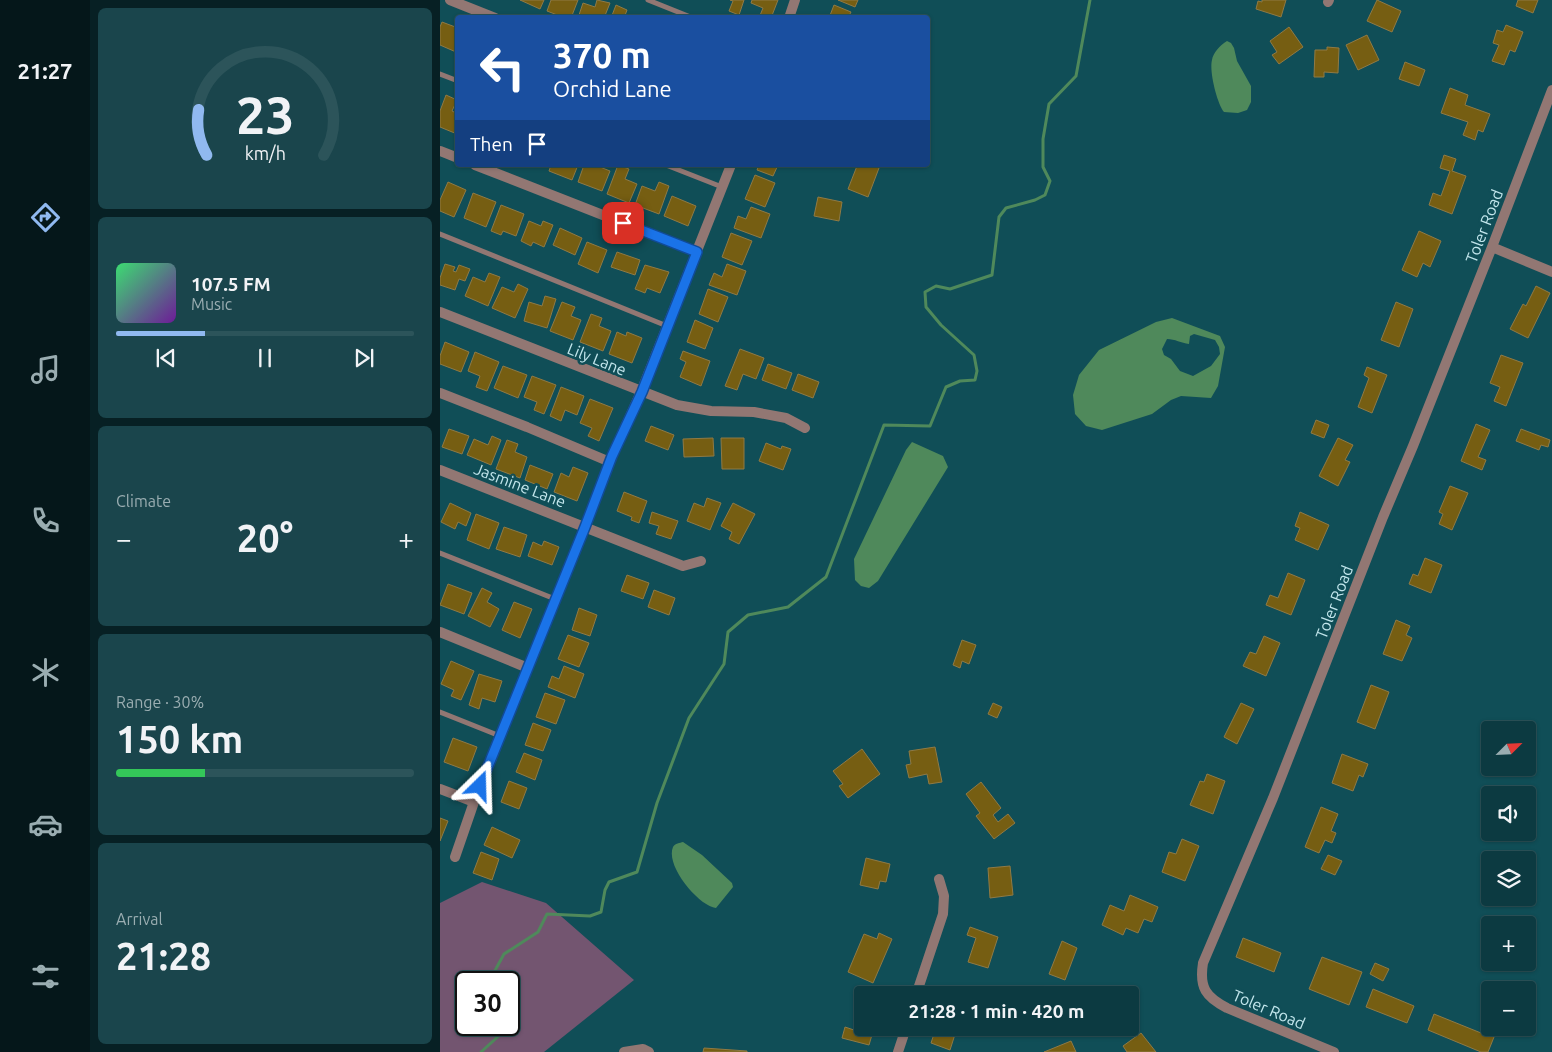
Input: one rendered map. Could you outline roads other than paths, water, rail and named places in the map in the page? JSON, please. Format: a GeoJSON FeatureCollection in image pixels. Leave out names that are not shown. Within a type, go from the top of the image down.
{"type":"FeatureCollection","features":[{"type":"Feature","properties":{"kind":"street"},"geometry":{"type":"LineString","coordinates":[[450,0],[488,15]]}},
{"type":"Feature","properties":{"kind":"street"},"geometry":{"type":"LineString","coordinates":[[790,15],[795,0]]}},
{"type":"Feature","properties":{"kind":"street","name":"Toler Road"},"geometry":{"type":"LineString","coordinates":[[1334,1052],[1212,1000],[1204,989],[1201,975],[1203,963],[1273,798],[1383,517],[1492,247],[1552,90]]}},
{"type":"Feature","properties":{"kind":"street"},"geometry":{"type":"LineString","coordinates":[[440,151],[455,157]]}},
{"type":"Feature","properties":{"kind":"street"},"geometry":{"type":"LineString","coordinates":[[480,167],[697,252]]}},
{"type":"Feature","properties":{"kind":"street"},"geometry":{"type":"LineString","coordinates":[[455,857],[500,736],[610,462],[642,392],[730,167]]}},
{"type":"Feature","properties":{"kind":"street"},"geometry":{"type":"LineString","coordinates":[[1492,247],[1552,272]]}},
{"type":"Feature","properties":{"kind":"street","name":"Lily Lane"},"geometry":{"type":"LineString","coordinates":[[440,312],[677,405],[711,411],[754,412],[786,418],[805,428]]}},
{"type":"Feature","properties":{"kind":"street"},"geometry":{"type":"LineString","coordinates":[[440,393],[610,462]]}},
{"type":"Feature","properties":{"kind":"street","name":"Jasmine Lane"},"geometry":{"type":"LineString","coordinates":[[440,470],[683,566],[701,562]]}},
{"type":"Feature","properties":{"kind":"street"},"geometry":{"type":"LineString","coordinates":[[440,632],[528,668]]}},
{"type":"Feature","properties":{"kind":"street"},"geometry":{"type":"LineString","coordinates":[[440,789],[474,802]]}},
{"type":"Feature","properties":{"kind":"street"},"geometry":{"type":"LineString","coordinates":[[919,986],[944,914],[944,896],[939,879]]}},
{"type":"Feature","properties":{"kind":"street"},"geometry":{"type":"LineString","coordinates":[[898,1052],[903,1036]]}},
{"type":"Feature","properties":{"kind":"street"},"geometry":{"type":"LineString","coordinates":[[624,1052],[643,1049],[650,1052]]}},
{"type":"Feature","properties":{"kind":"lane"},"geometry":{"type":"LineString","coordinates":[[648,0],[686,15]]}},
{"type":"Feature","properties":{"kind":"lane"},"geometry":{"type":"LineString","coordinates":[[440,74],[455,80]]}},
{"type":"Feature","properties":{"kind":"lane"},"geometry":{"type":"LineString","coordinates":[[671,167],[722,188]]}},
{"type":"Feature","properties":{"kind":"lane"},"geometry":{"type":"LineString","coordinates":[[440,234],[668,326]]}},
{"type":"Feature","properties":{"kind":"lane"},"geometry":{"type":"LineString","coordinates":[[440,553],[556,600]]}},
{"type":"Feature","properties":{"kind":"lane"},"geometry":{"type":"LineString","coordinates":[[440,712],[500,736]]}},
{"type":"Feature","properties":{"kind":"waterway"},"geometry":{"type":"LineString","coordinates":[[495,971],[504,954],[538,932],[547,914],[590,916],[601,912],[605,890],[609,882],[637,872],[657,803],[689,718],[724,664],[728,632],[748,615],[788,607],[826,577],[884,425],[930,426],[946,387],[960,381],[975,380],[977,371],[974,355],[941,325],[926,307],[925,292],[936,286],[950,289],[992,275],[999,217],[1006,208],[1035,200],[1045,195],[1050,181],[1043,167],[1043,139],[1049,104],[1076,76],[1090,0]]}},
{"type":"Feature","properties":{"kind":"waterway"},"geometry":{"type":"LineString","coordinates":[[481,1052],[499,1036]]}}]}
